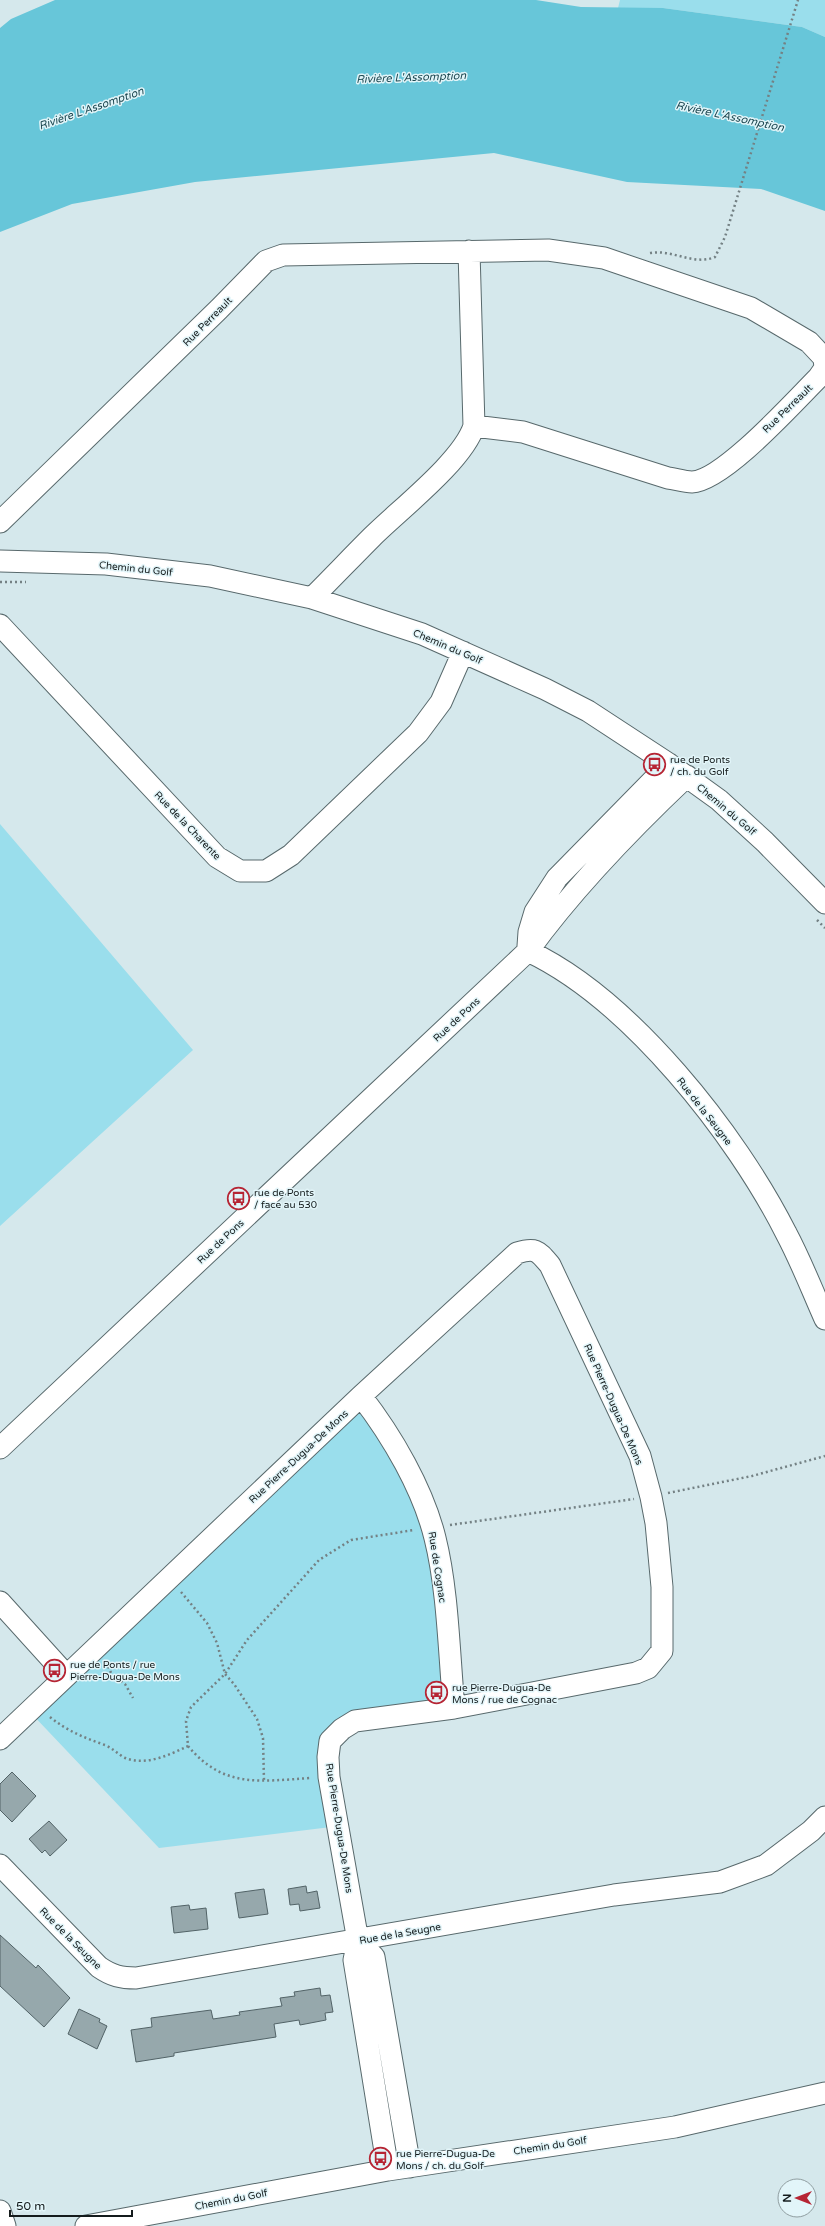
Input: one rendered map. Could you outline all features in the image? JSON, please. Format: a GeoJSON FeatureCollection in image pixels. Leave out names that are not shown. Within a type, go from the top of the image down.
{"type":"FeatureCollection","features":[{"type":"Feature","properties":{"kind":"street","name":"Rue Perreault"},"geometry":{"type":"LineString","coordinates":[[0,522],[214,314],[266,260],[289,254],[548,250],[579,253],[604,258],[751,308],[809,342],[824,358],[825,368],[818,378],[733,460],[712,476],[693,482],[668,478],[522,432],[474,426]]}},
{"type":"Feature","properties":{"kind":"street"},"geometry":{"type":"LineString","coordinates":[[312,598],[372,537],[453,460],[471,435],[474,426],[469,251]]}},
{"type":"Feature","properties":{"kind":"street","name":"Chemin du Golf"},"geometry":{"type":"LineString","coordinates":[[0,561],[106,564],[210,576],[312,598],[422,634],[545,689],[588,711],[687,776],[719,800],[765,842],[825,903]]}},
{"type":"Feature","properties":{"kind":"street","name":"Rue de la Charente"},"geometry":{"type":"LineString","coordinates":[[0,625],[217,857],[240,871],[266,871],[292,855],[418,733],[441,702],[463,652]]}},
{"type":"Feature","properties":{"kind":"street"},"geometry":{"type":"LineString","coordinates":[[528,951],[529,932],[535,912],[557,878],[669,764]]}},
{"type":"Feature","properties":{"kind":"street","name":"Rue de Pons"},"geometry":{"type":"LineString","coordinates":[[0,1448],[528,951],[549,922],[585,882],[687,776]]}},
{"type":"Feature","properties":{"kind":"street","name":"Rue de la Seugne"},"geometry":{"type":"LineString","coordinates":[[528,951],[554,963],[611,1006],[651,1046],[696,1098],[730,1141],[759,1185],[786,1233],[825,1319]]}},
{"type":"Feature","properties":{"kind":"street","name":"Rue Pierre-Dugua-De Mons"},"geometry":{"type":"LineString","coordinates":[[66,1675],[361,1396],[517,1253],[530,1249],[539,1252],[550,1265],[640,1456],[656,1523],[661,1579],[662,1650],[648,1668],[636,1673],[454,1708],[355,1720],[342,1729],[330,1741],[328,1758],[329,1777],[358,1941],[354,1960],[388,2170]]}},
{"type":"Feature","properties":{"kind":"street","name":"Rue de Cognac"},"geometry":{"type":"LineString","coordinates":[[361,1396],[386,1430],[419,1492],[432,1528],[438,1553],[443,1591],[454,1708]]}},
{"type":"Feature","properties":{"kind":"street"},"geometry":{"type":"LineString","coordinates":[[0,1602],[66,1675],[0,1739]]}},
{"type":"Feature","properties":{"kind":"street","name":"Rue de la Seugne"},"geometry":{"type":"LineString","coordinates":[[0,1865],[99,1967],[111,1976],[136,1978],[358,1941],[614,1895],[720,1882],[766,1865],[811,1831],[825,1817]]}},
{"type":"Feature","properties":{"kind":"street"},"geometry":{"type":"LineString","coordinates":[[358,1941],[374,1957],[410,2166]]}},
{"type":"Feature","properties":{"kind":"street","name":"Chemin du Golf"},"geometry":{"type":"LineString","coordinates":[[86,2226],[410,2166],[675,2127],[825,2093]]}},
{"type":"Feature","properties":{"kind":"street"},"geometry":{"type":"LineString","coordinates":[[0,2211],[5,2226]]}},
{"type":"Feature","properties":{"kind":"path"},"geometry":{"type":"LineString","coordinates":[[638,269],[642,259],[648,254],[656,252],[709,260],[716,257],[725,237],[798,0]]}},
{"type":"Feature","properties":{"kind":"path"},"geometry":{"type":"LineString","coordinates":[[329,1777],[264,1781],[226,1776],[199,1759],[188,1746],[186,1721],[191,1707],[225,1674],[247,1640],[319,1560],[351,1540],[392,1532],[432,1528],[651,1497],[752,1476],[825,1456]]}},
{"type":"Feature","properties":{"kind":"path"},"geometry":{"type":"LineString","coordinates":[[169,1578],[207,1623],[218,1643],[225,1674],[234,1684],[257,1719],[263,1738],[264,1781]]}},
{"type":"Feature","properties":{"kind":"path"},"geometry":{"type":"LineString","coordinates":[[94,1648],[107,1663],[112,1674],[126,1684],[133,1698]]}},
{"type":"Feature","properties":{"kind":"path"},"geometry":{"type":"LineString","coordinates":[[36,1705],[64,1729],[110,1747],[122,1756],[134,1760],[152,1760],[188,1746]]}},
{"type":"Feature","properties":{"kind":"shaded area"},"geometry":{"type":"Polygon","coordinates":[[[620,0],[825,0],[825,37],[802,27],[663,8],[618,8],[620,0]]]}},
{"type":"Feature","properties":{"kind":"shaded area"},"geometry":{"type":"Polygon","coordinates":[[[0,824],[193,1050],[0,1226],[0,824]]]}},
{"type":"Feature","properties":{"kind":"shaded area"},"geometry":{"type":"Polygon","coordinates":[[[361,1396],[419,1492],[454,1708],[355,1721],[330,1741],[339,1826],[159,1848],[29,1711],[361,1396]]]}},
{"type":"Feature","properties":{"kind":"water","name":"Rivière L'Assomption"},"geometry":{"type":"Polygon","coordinates":[[[55,0],[536,0],[581,7],[663,8],[802,27],[825,37],[825,211],[761,189],[627,182],[494,153],[195,182],[72,204],[0,232],[0,28],[11,19],[55,0]]]}},
{"type":"Feature","properties":{"kind":"building"},"geometry":{"type":"Polygon","coordinates":[[[12,1772],[36,1796],[12,1822],[0,1810],[0,1784],[12,1772]]]}},
{"type":"Feature","properties":{"kind":"building"},"geometry":{"type":"Polygon","coordinates":[[[49,1821],[67,1840],[50,1856],[45,1850],[42,1853],[29,1839],[49,1821]]]}},
{"type":"Feature","properties":{"kind":"building"},"geometry":{"type":"Polygon","coordinates":[[[306,1886],[307,1893],[317,1891],[320,1908],[300,1911],[299,1904],[290,1905],[288,1889],[306,1886]]]}},
{"type":"Feature","properties":{"kind":"building"},"geometry":{"type":"Polygon","coordinates":[[[264,1889],[268,1914],[239,1918],[235,1893],[264,1889]]]}},
{"type":"Feature","properties":{"kind":"building"},"geometry":{"type":"Polygon","coordinates":[[[189,1905],[190,1910],[206,1908],[208,1929],[174,1933],[171,1907],[189,1905]]]}},
{"type":"Feature","properties":{"kind":"building"},"geometry":{"type":"Polygon","coordinates":[[[0,1935],[36,1968],[38,1965],[70,1998],[44,2027],[0,1986],[0,1935]]]}},
{"type":"Feature","properties":{"kind":"building"},"geometry":{"type":"Polygon","coordinates":[[[320,1988],[321,1996],[330,1995],[333,2012],[325,2013],[326,2020],[300,2025],[299,2020],[274,2024],[276,2037],[174,2053],[174,2056],[136,2062],[131,2030],[152,2027],[151,2018],[211,2010],[213,2019],[240,2015],[239,2012],[282,2006],[280,1998],[295,1996],[294,1992],[320,1988]]]}},
{"type":"Feature","properties":{"kind":"building"},"geometry":{"type":"Polygon","coordinates":[[[79,2009],[100,2019],[99,2022],[107,2026],[97,2049],[68,2034],[79,2009]]]}},
{"type":"Feature","properties":{"kind":"place","name":"rue de Ponts / ch. du Golf"},"geometry":{"type":"Point","coordinates":[654,765]}},
{"type":"Feature","properties":{"kind":"place","name":"rue de Ponts / face au 530"},"geometry":{"type":"Point","coordinates":[238,1198]}},
{"type":"Feature","properties":{"kind":"place","name":"rue de Ponts / rue Pierre-Dugua-De Mons"},"geometry":{"type":"Point","coordinates":[54,1670]}},
{"type":"Feature","properties":{"kind":"place","name":"rue Pierre-Dugua-De Mons / rue de Cognac"},"geometry":{"type":"Point","coordinates":[436,1693]}},
{"type":"Feature","properties":{"kind":"place","name":"rue Pierre-Dugua-De Mons / ch. du Golf"},"geometry":{"type":"Point","coordinates":[380,2159]}}]}
